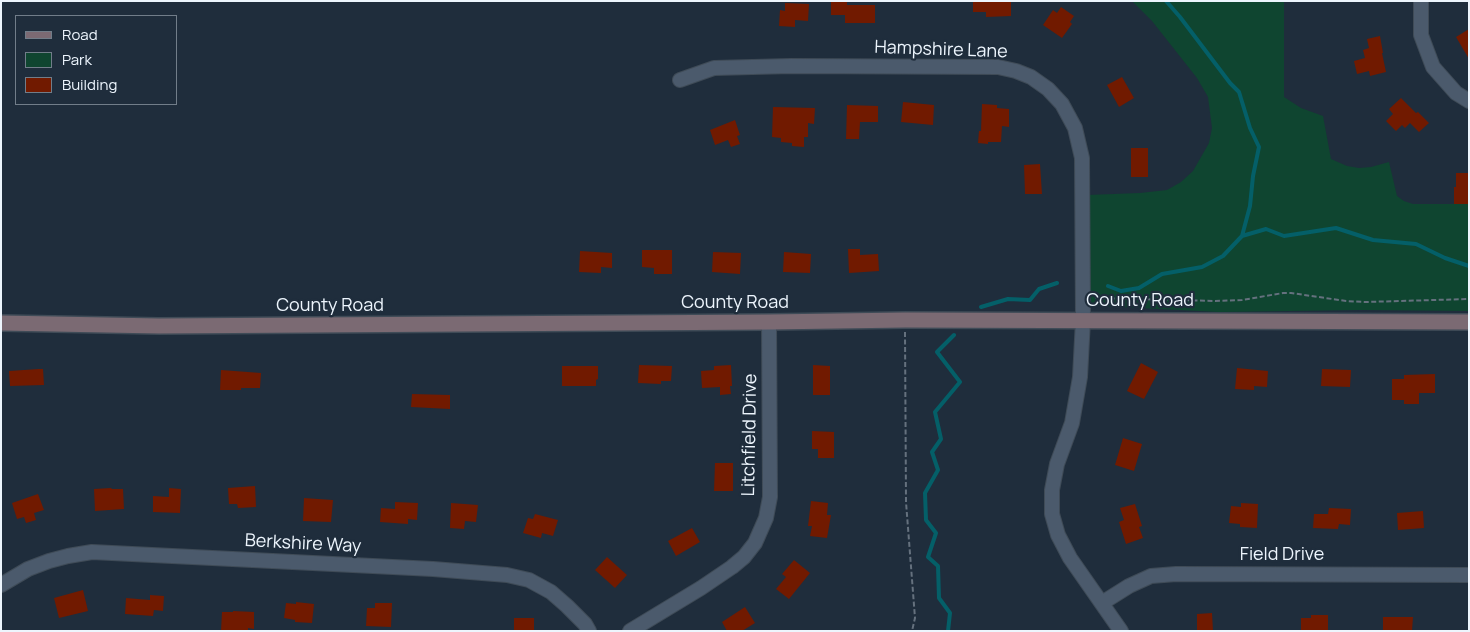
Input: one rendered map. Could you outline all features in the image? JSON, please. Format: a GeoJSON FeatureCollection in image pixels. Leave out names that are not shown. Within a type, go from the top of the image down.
{"type":"FeatureCollection","features":[{"type":"Feature","properties":{"kind":"street"},"geometry":{"type":"LineString","coordinates":[[1421,1],[1421,35],[1433,67],[1456,93],[1469,101]]}},
{"type":"Feature","properties":{"kind":"street","name":"Hampshire Lane"},"geometry":{"type":"LineString","coordinates":[[680,80],[714,68],[791,66],[998,67],[1031,77],[1048,89],[1062,104],[1075,128],[1082,158],[1083,320],[1080,377],[1072,423],[1057,464],[1052,490],[1052,514],[1058,535],[1070,558],[1121,631]]}},
{"type":"Feature","properties":{"kind":"street","name":"County Road"},"geometry":{"type":"LineString","coordinates":[[1,323],[169,326],[905,320],[1469,322]]}},
{"type":"Feature","properties":{"kind":"street","name":"Litchfield Drive"},"geometry":{"type":"LineString","coordinates":[[630,631],[732,567],[744,557],[755,543],[766,518],[770,497],[769,322]]}},
{"type":"Feature","properties":{"kind":"street","name":"Berkshire Way"},"geometry":{"type":"LineString","coordinates":[[1,585],[28,569],[49,561],[92,552],[507,574],[529,580],[551,592],[585,624],[589,631]]}},
{"type":"Feature","properties":{"kind":"street","name":"Field Drive"},"geometry":{"type":"LineString","coordinates":[[1102,603],[1129,586],[1151,576],[1176,574],[1469,575]]}},
{"type":"Feature","properties":{"kind":"path"},"geometry":{"type":"LineString","coordinates":[[1082,298],[1215,301],[1242,300],[1291,293],[1365,302],[1469,299]]}},
{"type":"Feature","properties":{"kind":"path"},"geometry":{"type":"LineString","coordinates":[[905,320],[906,502],[915,618],[912,631]]}},
{"type":"Feature","properties":{"kind":"green space"},"geometry":{"type":"Polygon","coordinates":[[[1132,1],[1284,1],[1284,97],[1301,108],[1323,116],[1331,159],[1347,166],[1359,168],[1389,162],[1397,196],[1413,204],[1469,204],[1469,311],[1219,312],[1078,305],[1087,195],[1167,190],[1181,182],[1193,171],[1209,143],[1212,128],[1208,97],[1197,78],[1152,21],[1132,1]]]}},
{"type":"Feature","properties":{"kind":"building"},"geometry":{"type":"Polygon","coordinates":[[[831,1],[847,1],[847,5],[875,5],[875,23],[845,23],[845,15],[831,15],[831,1]]]}},
{"type":"Feature","properties":{"kind":"building"},"geometry":{"type":"Polygon","coordinates":[[[973,1],[1011,1],[1011,16],[986,17],[986,12],[973,12],[973,1]]]}},
{"type":"Feature","properties":{"kind":"building"},"geometry":{"type":"Polygon","coordinates":[[[785,3],[809,4],[808,21],[795,20],[795,27],[779,26],[780,10],[785,11],[785,3]]]}},
{"type":"Feature","properties":{"kind":"building"},"geometry":{"type":"Polygon","coordinates":[[[1061,7],[1074,16],[1070,22],[1072,24],[1062,38],[1043,25],[1053,10],[1057,13],[1061,7]]]}},
{"type":"Feature","properties":{"kind":"building"},"geometry":{"type":"Polygon","coordinates":[[[1469,29],[1469,59],[1456,37],[1469,29]]]}},
{"type":"Feature","properties":{"kind":"building"},"geometry":{"type":"Polygon","coordinates":[[[1380,36],[1386,72],[1370,76],[1369,71],[1357,74],[1354,61],[1365,58],[1363,50],[1369,48],[1367,39],[1380,36]]]}},
{"type":"Feature","properties":{"kind":"building"},"geometry":{"type":"Polygon","coordinates":[[[1122,77],[1134,98],[1119,107],[1107,85],[1122,77]]]}},
{"type":"Feature","properties":{"kind":"building"},"geometry":{"type":"Polygon","coordinates":[[[1401,98],[1429,123],[1419,132],[1410,123],[1405,128],[1402,125],[1396,131],[1386,121],[1393,114],[1389,109],[1401,98]]]}},
{"type":"Feature","properties":{"kind":"building"},"geometry":{"type":"Polygon","coordinates":[[[903,102],[934,105],[933,125],[901,122],[903,102]]]}},
{"type":"Feature","properties":{"kind":"building"},"geometry":{"type":"Polygon","coordinates":[[[982,104],[997,105],[997,108],[1009,109],[1009,127],[1002,126],[1001,142],[978,143],[979,131],[981,131],[982,104]]]}},
{"type":"Feature","properties":{"kind":"building"},"geometry":{"type":"Polygon","coordinates":[[[847,105],[878,106],[878,122],[860,122],[859,139],[846,139],[847,105]]]}},
{"type":"Feature","properties":{"kind":"building"},"geometry":{"type":"Polygon","coordinates":[[[773,107],[815,108],[814,124],[808,123],[808,137],[804,137],[804,147],[792,146],[792,143],[781,142],[781,138],[772,137],[773,107]]]}},
{"type":"Feature","properties":{"kind":"building"},"geometry":{"type":"Polygon","coordinates":[[[735,120],[740,135],[737,136],[740,144],[731,147],[728,140],[715,145],[710,130],[735,120]]]}},
{"type":"Feature","properties":{"kind":"building"},"geometry":{"type":"Polygon","coordinates":[[[1131,148],[1148,148],[1148,177],[1131,177],[1131,148]]]}},
{"type":"Feature","properties":{"kind":"building"},"geometry":{"type":"Polygon","coordinates":[[[1040,164],[1042,194],[1025,194],[1024,165],[1040,164]]]}},
{"type":"Feature","properties":{"kind":"building"},"geometry":{"type":"Polygon","coordinates":[[[1456,173],[1469,173],[1469,204],[1454,204],[1456,173]]]}},
{"type":"Feature","properties":{"kind":"building"},"geometry":{"type":"Polygon","coordinates":[[[848,249],[860,249],[860,255],[878,254],[879,271],[849,273],[848,249]]]}},
{"type":"Feature","properties":{"kind":"building"},"geometry":{"type":"Polygon","coordinates":[[[642,250],[672,250],[672,274],[654,274],[654,268],[642,267],[642,250]]]}},
{"type":"Feature","properties":{"kind":"building"},"geometry":{"type":"Polygon","coordinates":[[[580,251],[612,253],[612,268],[601,267],[601,273],[579,272],[580,251]]]}},
{"type":"Feature","properties":{"kind":"building"},"geometry":{"type":"Polygon","coordinates":[[[713,252],[741,253],[740,274],[712,272],[713,252]]]}},
{"type":"Feature","properties":{"kind":"building"},"geometry":{"type":"Polygon","coordinates":[[[784,252],[811,254],[810,273],[783,272],[784,252]]]}},
{"type":"Feature","properties":{"kind":"building"},"geometry":{"type":"Polygon","coordinates":[[[1141,363],[1158,372],[1144,399],[1127,391],[1141,363]]]}},
{"type":"Feature","properties":{"kind":"building"},"geometry":{"type":"Polygon","coordinates":[[[639,365],[672,366],[671,381],[661,381],[661,384],[638,383],[639,365]]]}},
{"type":"Feature","properties":{"kind":"building"},"geometry":{"type":"Polygon","coordinates":[[[731,365],[731,394],[720,395],[720,387],[702,388],[701,371],[714,370],[714,366],[731,365]]]}},
{"type":"Feature","properties":{"kind":"building"},"geometry":{"type":"Polygon","coordinates":[[[813,365],[830,366],[830,395],[813,395],[813,365]]]}},
{"type":"Feature","properties":{"kind":"building"},"geometry":{"type":"Polygon","coordinates":[[[562,366],[598,366],[596,386],[562,386],[562,366]]]}},
{"type":"Feature","properties":{"kind":"building"},"geometry":{"type":"Polygon","coordinates":[[[1237,368],[1268,371],[1267,387],[1254,386],[1254,390],[1235,389],[1237,368]]]}},
{"type":"Feature","properties":{"kind":"building"},"geometry":{"type":"Polygon","coordinates":[[[43,369],[44,385],[10,386],[9,371],[43,369]]]}},
{"type":"Feature","properties":{"kind":"building"},"geometry":{"type":"Polygon","coordinates":[[[1322,369],[1351,370],[1350,387],[1321,386],[1322,369]]]}},
{"type":"Feature","properties":{"kind":"building"},"geometry":{"type":"Polygon","coordinates":[[[221,370],[261,373],[260,388],[220,390],[221,370]]]}},
{"type":"Feature","properties":{"kind":"building"},"geometry":{"type":"Polygon","coordinates":[[[1435,374],[1435,393],[1419,393],[1419,404],[1404,404],[1404,400],[1392,400],[1392,379],[1404,379],[1404,375],[1435,374]]]}},
{"type":"Feature","properties":{"kind":"building"},"geometry":{"type":"Polygon","coordinates":[[[412,394],[450,395],[450,409],[411,407],[412,394]]]}},
{"type":"Feature","properties":{"kind":"building"},"geometry":{"type":"Polygon","coordinates":[[[812,431],[834,432],[834,458],[818,458],[818,449],[812,449],[812,431]]]}},
{"type":"Feature","properties":{"kind":"building"},"geometry":{"type":"Polygon","coordinates":[[[1123,438],[1142,444],[1134,471],[1115,465],[1123,438]]]}},
{"type":"Feature","properties":{"kind":"building"},"geometry":{"type":"Polygon","coordinates":[[[715,463],[733,463],[733,491],[714,491],[715,463]]]}},
{"type":"Feature","properties":{"kind":"building"},"geometry":{"type":"Polygon","coordinates":[[[255,486],[256,507],[238,508],[237,504],[229,504],[228,488],[255,486]]]}},
{"type":"Feature","properties":{"kind":"building"},"geometry":{"type":"Polygon","coordinates":[[[169,488],[181,489],[180,513],[153,512],[153,496],[169,497],[169,488]]]}},
{"type":"Feature","properties":{"kind":"building"},"geometry":{"type":"Polygon","coordinates":[[[94,489],[123,489],[124,509],[95,511],[94,489]]]}},
{"type":"Feature","properties":{"kind":"building"},"geometry":{"type":"Polygon","coordinates":[[[38,494],[44,510],[34,513],[36,520],[26,523],[24,517],[17,519],[12,503],[38,494]]]}},
{"type":"Feature","properties":{"kind":"building"},"geometry":{"type":"Polygon","coordinates":[[[304,498],[333,500],[331,522],[303,521],[304,498]]]}},
{"type":"Feature","properties":{"kind":"building"},"geometry":{"type":"Polygon","coordinates":[[[811,501],[828,503],[827,515],[831,515],[827,538],[810,536],[812,526],[808,526],[811,501]]]}},
{"type":"Feature","properties":{"kind":"building"},"geometry":{"type":"Polygon","coordinates":[[[395,502],[418,503],[417,520],[408,519],[408,524],[380,522],[381,508],[395,509],[395,502]]]}},
{"type":"Feature","properties":{"kind":"building"},"geometry":{"type":"Polygon","coordinates":[[[451,503],[478,505],[476,522],[465,521],[464,529],[450,528],[451,503]]]}},
{"type":"Feature","properties":{"kind":"building"},"geometry":{"type":"Polygon","coordinates":[[[1241,503],[1258,504],[1257,528],[1240,527],[1240,524],[1229,523],[1231,506],[1241,507],[1241,503]]]}},
{"type":"Feature","properties":{"kind":"building"},"geometry":{"type":"Polygon","coordinates":[[[1135,504],[1142,526],[1139,527],[1143,538],[1126,544],[1119,522],[1124,520],[1120,508],[1135,504]]]}},
{"type":"Feature","properties":{"kind":"building"},"geometry":{"type":"Polygon","coordinates":[[[1329,508],[1351,509],[1350,525],[1339,524],[1338,529],[1313,528],[1314,514],[1328,514],[1329,508]]]}},
{"type":"Feature","properties":{"kind":"building"},"geometry":{"type":"Polygon","coordinates":[[[1423,511],[1424,528],[1398,530],[1397,513],[1423,511]]]}},
{"type":"Feature","properties":{"kind":"building"},"geometry":{"type":"Polygon","coordinates":[[[535,514],[558,520],[553,536],[542,533],[541,538],[523,533],[528,518],[533,519],[535,514]]]}},
{"type":"Feature","properties":{"kind":"building"},"geometry":{"type":"Polygon","coordinates":[[[692,528],[700,542],[676,556],[668,541],[692,528]]]}},
{"type":"Feature","properties":{"kind":"building"},"geometry":{"type":"Polygon","coordinates":[[[607,557],[627,575],[615,588],[595,570],[607,557]]]}},
{"type":"Feature","properties":{"kind":"building"},"geometry":{"type":"Polygon","coordinates":[[[794,560],[810,573],[789,599],[776,589],[786,577],[782,574],[794,560]]]}},
{"type":"Feature","properties":{"kind":"building"},"geometry":{"type":"Polygon","coordinates":[[[83,590],[88,611],[59,618],[54,598],[83,590]]]}},
{"type":"Feature","properties":{"kind":"building"},"geometry":{"type":"Polygon","coordinates":[[[150,595],[164,596],[163,611],[154,610],[153,616],[125,614],[126,598],[150,600],[150,595]]]}},
{"type":"Feature","properties":{"kind":"building"},"geometry":{"type":"Polygon","coordinates":[[[296,602],[314,604],[312,623],[295,622],[295,620],[284,618],[286,603],[296,604],[296,602]]]}},
{"type":"Feature","properties":{"kind":"building"},"geometry":{"type":"Polygon","coordinates":[[[375,603],[392,603],[391,627],[366,626],[367,608],[375,608],[375,603]]]}},
{"type":"Feature","properties":{"kind":"building"},"geometry":{"type":"Polygon","coordinates":[[[745,607],[755,623],[742,631],[727,631],[722,622],[745,607]]]}},
{"type":"Feature","properties":{"kind":"building"},"geometry":{"type":"Polygon","coordinates":[[[222,612],[254,612],[254,629],[248,628],[248,631],[221,631],[222,612]]]}},
{"type":"Feature","properties":{"kind":"building"},"geometry":{"type":"Polygon","coordinates":[[[1212,613],[1213,631],[1197,631],[1197,614],[1212,613]]]}},
{"type":"Feature","properties":{"kind":"building"},"geometry":{"type":"Polygon","coordinates":[[[1311,615],[1328,615],[1328,631],[1301,631],[1301,618],[1311,618],[1311,615]]]}},
{"type":"Feature","properties":{"kind":"building"},"geometry":{"type":"Polygon","coordinates":[[[1383,617],[1413,617],[1412,631],[1383,631],[1383,617]]]}},
{"type":"Feature","properties":{"kind":"building"},"geometry":{"type":"Polygon","coordinates":[[[514,618],[534,618],[534,631],[514,631],[514,618]]]}},
{"type":"Feature","properties":{"kind":"waterway"},"geometry":{"type":"LineString","coordinates":[[1108,286],[1121,291],[1139,288],[1162,274],[1202,267],[1223,256],[1242,236],[1250,206],[1253,176],[1259,147],[1250,128],[1239,92],[1166,1]]}},
{"type":"Feature","properties":{"kind":"waterway"},"geometry":{"type":"LineString","coordinates":[[1242,236],[1266,229],[1284,236],[1336,228],[1373,240],[1416,244],[1445,258],[1469,266]]}},
{"type":"Feature","properties":{"kind":"waterway"},"geometry":{"type":"LineString","coordinates":[[981,307],[1008,299],[1030,300],[1039,289],[1057,283]]}},
{"type":"Feature","properties":{"kind":"waterway"},"geometry":{"type":"LineString","coordinates":[[948,631],[950,613],[939,598],[938,566],[928,557],[936,533],[926,520],[925,493],[938,470],[932,452],[941,439],[935,412],[960,382],[937,352],[954,335]]}}]}
